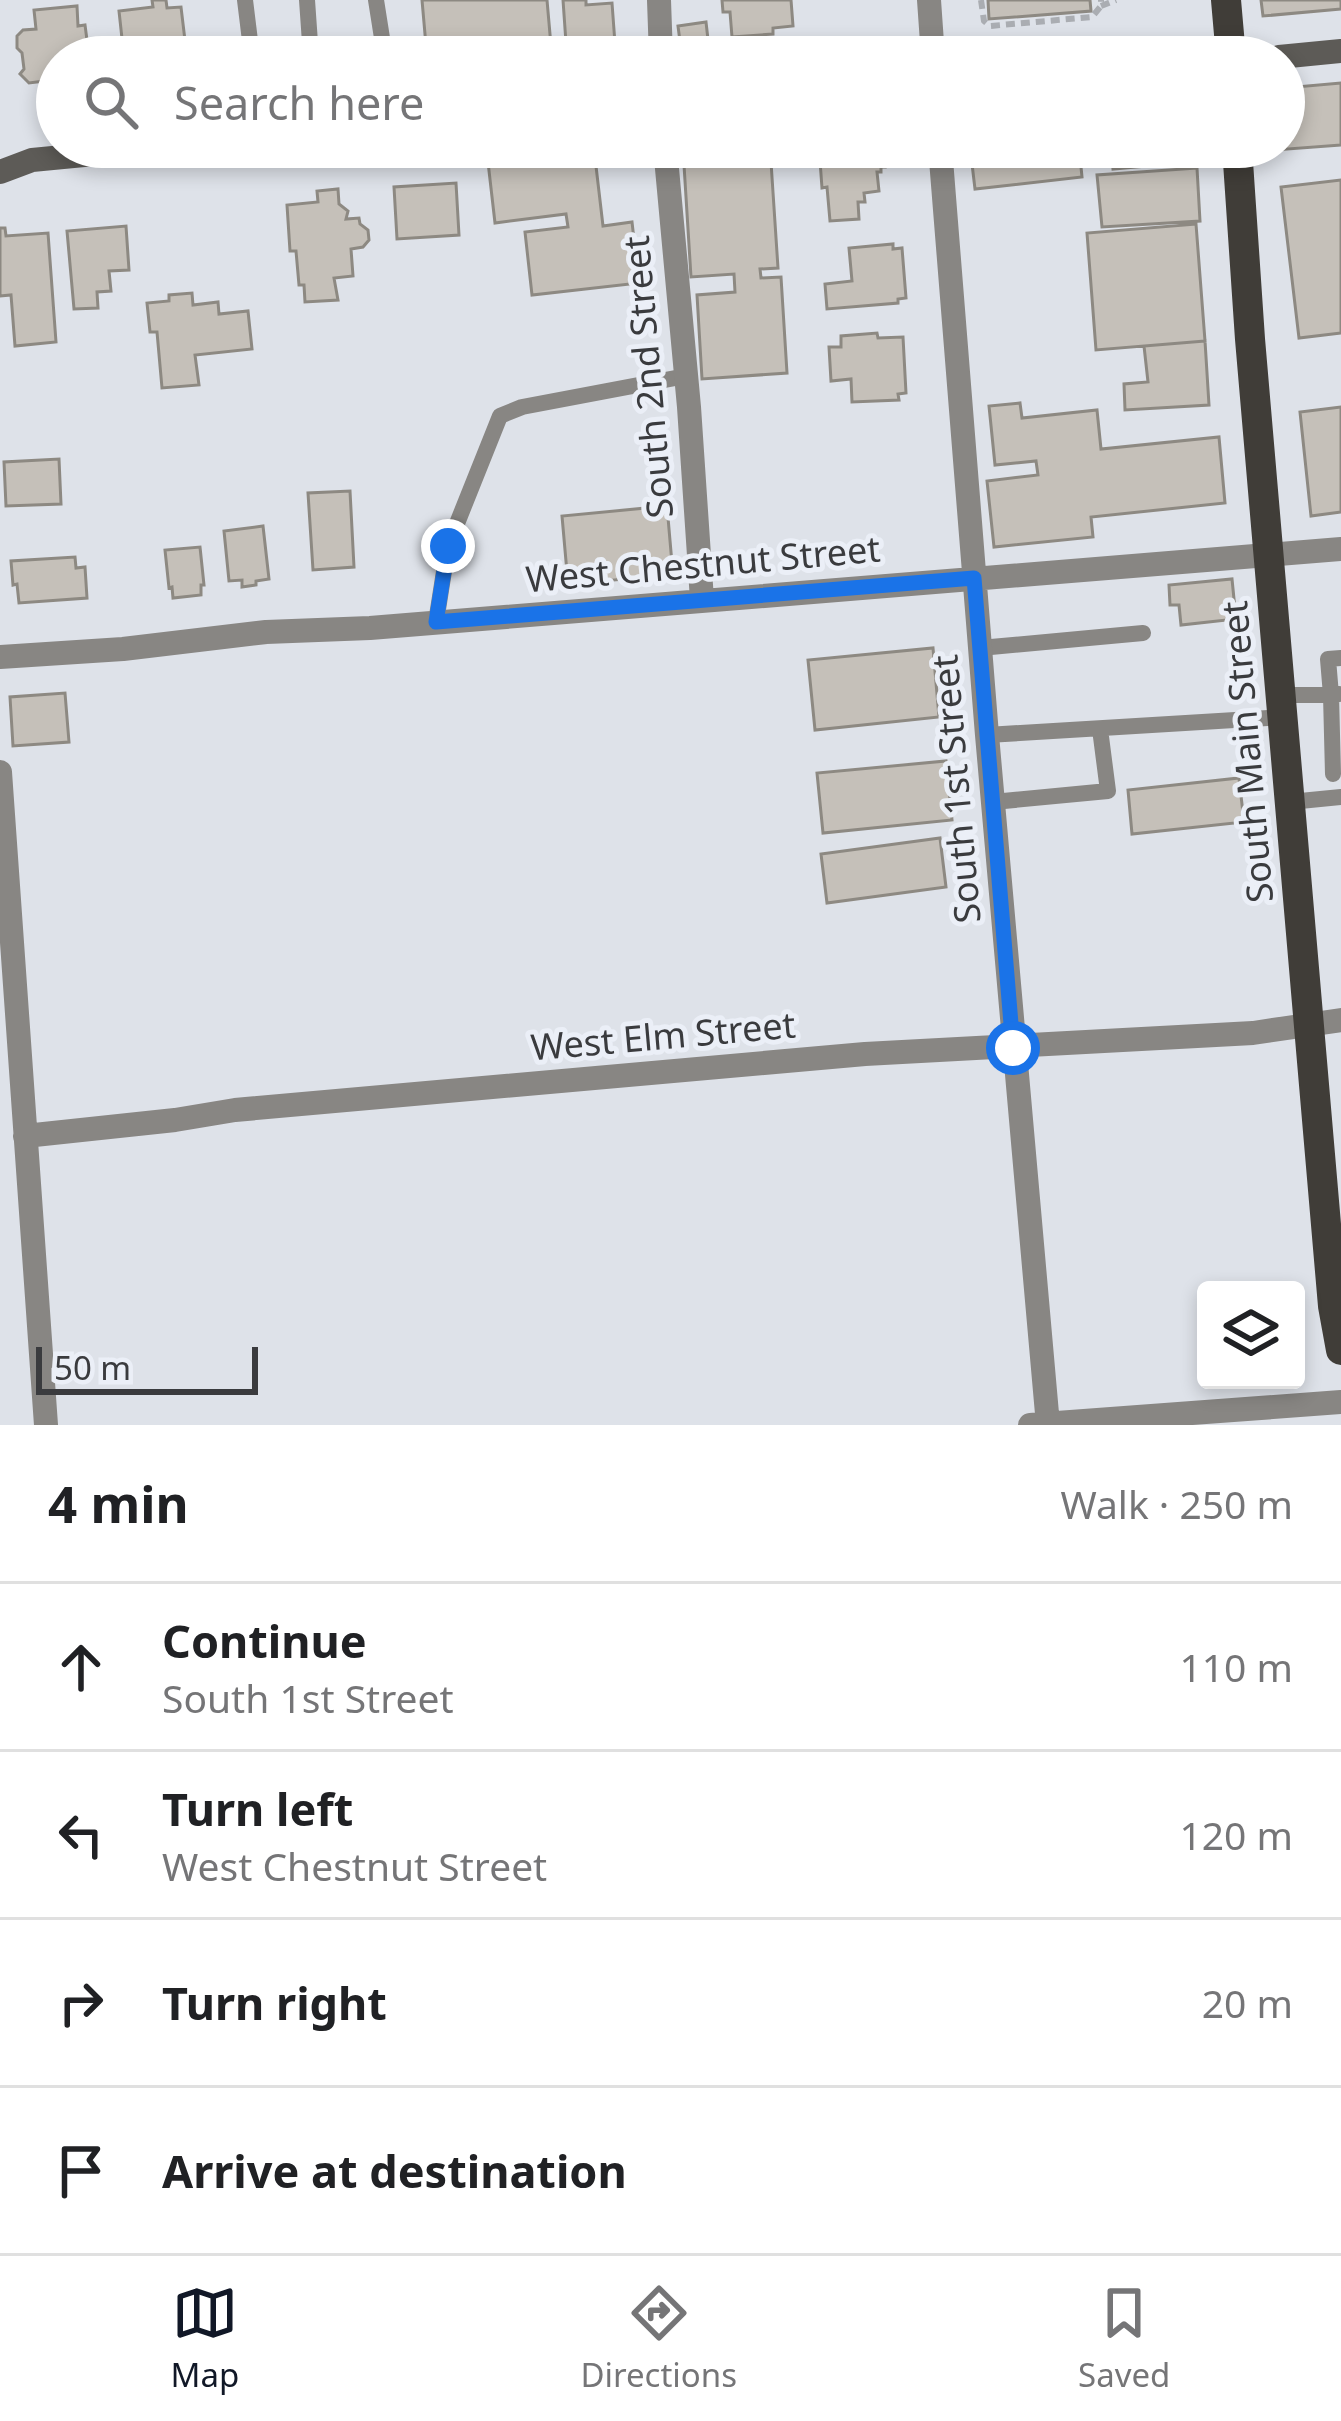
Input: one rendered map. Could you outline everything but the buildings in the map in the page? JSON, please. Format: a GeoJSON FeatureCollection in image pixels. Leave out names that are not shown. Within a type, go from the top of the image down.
{"type":"FeatureCollection","features":[{"type":"Feature","properties":{"kind":"main road"},"geometry":{"type":"LineString","coordinates":[[1226,0],[1229,36]]}},
{"type":"Feature","properties":{"kind":"main road"},"geometry":{"type":"LineString","coordinates":[[1305,54],[1341,51]]}},
{"type":"Feature","properties":{"kind":"main road"},"geometry":{"type":"LineString","coordinates":[[0,172],[36,160]]}},
{"type":"Feature","properties":{"kind":"main road","name":"South Main Street"},"geometry":{"type":"LineString","coordinates":[[1239,168],[1308,1026],[1341,1350]]}},
{"type":"Feature","properties":{"kind":"street"},"geometry":{"type":"LineString","coordinates":[[658,0],[660,36]]}},
{"type":"Feature","properties":{"kind":"street"},"geometry":{"type":"LineString","coordinates":[[929,0],[932,36]]}},
{"type":"Feature","properties":{"kind":"street","name":"South 2nd Street"},"geometry":{"type":"LineString","coordinates":[[667,168],[702,600]]}},
{"type":"Feature","properties":{"kind":"street","name":"South 1st Street"},"geometry":{"type":"LineString","coordinates":[[942,168],[1048,1424]]}},
{"type":"Feature","properties":{"kind":"street","name":"West Chestnut Street"},"geometry":{"type":"LineString","coordinates":[[0,657],[1341,549]]}},
{"type":"Feature","properties":{"kind":"street"},"geometry":{"type":"LineString","coordinates":[[0,772],[46,1425]]}},
{"type":"Feature","properties":{"kind":"street","name":"West Elm Street"},"geometry":{"type":"LineString","coordinates":[[25,1136],[375,1097],[865,1054],[1253,1033],[1341,1020]]}},
{"type":"Feature","properties":{"kind":"street"},"geometry":{"type":"LineString","coordinates":[[1030,1425],[1341,1402]]}},
{"type":"Feature","properties":{"kind":"lane"},"geometry":{"type":"LineString","coordinates":[[245,0],[249,36]]}},
{"type":"Feature","properties":{"kind":"lane"},"geometry":{"type":"LineString","coordinates":[[307,0],[310,36]]}},
{"type":"Feature","properties":{"kind":"lane"},"geometry":{"type":"LineString","coordinates":[[376,0],[382,36]]}},
{"type":"Feature","properties":{"kind":"lane"},"geometry":{"type":"LineString","coordinates":[[436,622],[448,546],[500,416],[522,407],[686,376]]}},
{"type":"Feature","properties":{"kind":"lane"},"geometry":{"type":"LineString","coordinates":[[980,648],[1143,633]]}},
{"type":"Feature","properties":{"kind":"lane"},"geometry":{"type":"LineString","coordinates":[[1290,802],[1338,797],[1335,694],[1328,658],[1341,658]]}},
{"type":"Feature","properties":{"kind":"lane"},"geometry":{"type":"LineString","coordinates":[[987,735],[1100,729],[1282,706],[1335,694]]}},
{"type":"Feature","properties":{"kind":"lane"},"geometry":{"type":"LineString","coordinates":[[993,802],[1108,791],[1100,729]]}},
{"type":"Feature","properties":{"kind":"path"},"geometry":{"type":"LineString","coordinates":[[981,0],[984,21],[990,26],[1092,17],[1101,3],[1115,0]]}},
{"type":"Feature","properties":{"kind":"route"},"geometry":{"type":"LineString","coordinates":[[448,546],[436,622],[974,578],[1013,1048]]}}]}
